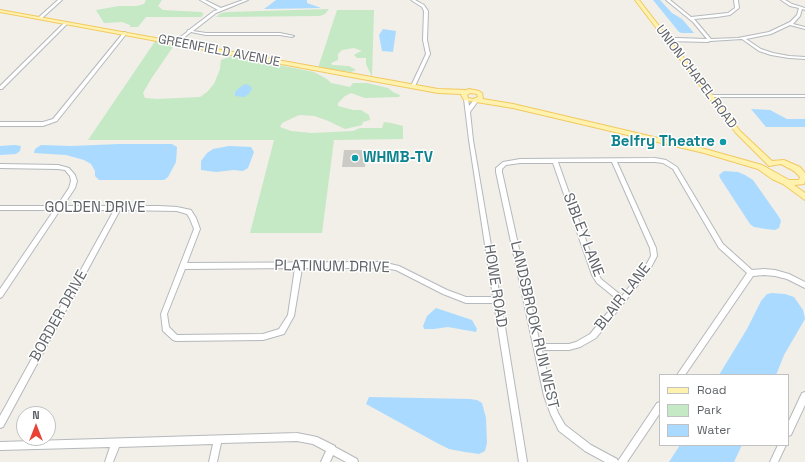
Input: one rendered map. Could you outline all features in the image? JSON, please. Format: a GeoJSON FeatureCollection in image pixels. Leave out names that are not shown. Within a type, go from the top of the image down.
{"type":"FeatureCollection","features":[{"type":"Feature","properties":{"kind":"main road","name":"UNION CHAPEL ROAD"},"geometry":{"type":"LineString","coordinates":[[637,0],[671,40],[738,132],[759,150],[771,164]]}},
{"type":"Feature","properties":{"kind":"main road","name":"GREENFIELD AVENUE"},"geometry":{"type":"LineString","coordinates":[[0,11],[465,96]]}},
{"type":"Feature","properties":{"kind":"main road"},"geometry":{"type":"LineString","coordinates":[[465,96],[474,91],[478,99]]}},
{"type":"Feature","properties":{"kind":"main road"},"geometry":{"type":"LineString","coordinates":[[465,96],[749,162],[771,164],[778,162],[787,164]]}},
{"type":"Feature","properties":{"kind":"main road","name":"UNION CHAPEL ROAD"},"geometry":{"type":"LineString","coordinates":[[759,150],[798,169],[804,179]]}},
{"type":"Feature","properties":{"kind":"main road"},"geometry":{"type":"LineString","coordinates":[[749,162],[758,162],[762,158],[759,150]]}},
{"type":"Feature","properties":{"kind":"main road"},"geometry":{"type":"LineString","coordinates":[[749,162],[783,181],[805,197]]}},
{"type":"Feature","properties":{"kind":"main road"},"geometry":{"type":"LineString","coordinates":[[771,164],[769,170],[775,177]]}},
{"type":"Feature","properties":{"kind":"main road"},"geometry":{"type":"LineString","coordinates":[[783,181],[794,183],[804,179],[805,191]]}},
{"type":"Feature","properties":{"kind":"street"},"geometry":{"type":"LineString","coordinates":[[40,18],[60,0]]}},
{"type":"Feature","properties":{"kind":"street"},"geometry":{"type":"LineString","coordinates":[[202,0],[220,9]]}},
{"type":"Feature","properties":{"kind":"street"},"geometry":{"type":"LineString","coordinates":[[175,43],[220,9],[246,0]]}},
{"type":"Feature","properties":{"kind":"street"},"geometry":{"type":"LineString","coordinates":[[413,86],[428,54],[424,40],[426,11],[423,6],[415,0]]}},
{"type":"Feature","properties":{"kind":"street"},"geometry":{"type":"LineString","coordinates":[[668,0],[690,18],[709,40]]}},
{"type":"Feature","properties":{"kind":"street"},"geometry":{"type":"LineString","coordinates":[[690,18],[729,14],[737,8],[736,0]]}},
{"type":"Feature","properties":{"kind":"street"},"geometry":{"type":"LineString","coordinates":[[671,40],[708,41],[743,38],[770,33],[790,24],[803,8],[783,0]]}},
{"type":"Feature","properties":{"kind":"street"},"geometry":{"type":"LineString","coordinates":[[0,88],[66,23]]}},
{"type":"Feature","properties":{"kind":"street"},"geometry":{"type":"LineString","coordinates":[[790,24],[805,28]]}},
{"type":"Feature","properties":{"kind":"street"},"geometry":{"type":"LineString","coordinates":[[189,31],[206,34],[280,34],[292,36]]}},
{"type":"Feature","properties":{"kind":"street"},"geometry":{"type":"LineString","coordinates":[[0,124],[47,124],[55,120],[125,33]]}},
{"type":"Feature","properties":{"kind":"street"},"geometry":{"type":"LineString","coordinates":[[743,38],[755,47],[772,54],[805,58]]}},
{"type":"Feature","properties":{"kind":"street","name":"HOWE ROAD"},"geometry":{"type":"LineString","coordinates":[[465,96],[523,462]]}},
{"type":"Feature","properties":{"kind":"street"},"geometry":{"type":"LineString","coordinates":[[711,96],[805,96]]}},
{"type":"Feature","properties":{"kind":"street"},"geometry":{"type":"LineString","coordinates":[[468,111],[478,99]]}},
{"type":"Feature","properties":{"kind":"street"},"geometry":{"type":"LineString","coordinates":[[555,161],[655,160],[670,164],[674,168],[721,246],[751,273],[764,272],[789,277],[805,285]]}},
{"type":"Feature","properties":{"kind":"street","name":"LANDSBROOK RUN WEST"},"geometry":{"type":"LineString","coordinates":[[555,161],[520,161],[505,163],[499,168],[499,172],[548,396],[555,415],[562,428],[588,448],[614,462]]}},
{"type":"Feature","properties":{"kind":"street","name":"SIBLEY LANE"},"geometry":{"type":"LineString","coordinates":[[555,161],[595,275],[602,284],[622,300]]}},
{"type":"Feature","properties":{"kind":"street","name":"BLAIR LANE"},"geometry":{"type":"LineString","coordinates":[[538,347],[569,347],[578,345],[593,336],[647,269],[654,256],[653,248],[614,161]]}},
{"type":"Feature","properties":{"kind":"street"},"geometry":{"type":"LineString","coordinates":[[0,166],[58,167],[67,169],[72,175],[74,181],[72,188],[0,295]]}},
{"type":"Feature","properties":{"kind":"street","name":"GOLDEN DRIVE"},"geometry":{"type":"LineString","coordinates":[[0,208],[177,208],[189,212],[193,218],[196,229],[183,266]]}},
{"type":"Feature","properties":{"kind":"street","name":"BORDER DRIVE"},"geometry":{"type":"LineString","coordinates":[[0,424],[118,208]]}},
{"type":"Feature","properties":{"kind":"street","name":"PLATINUM DRIVE"},"geometry":{"type":"LineString","coordinates":[[183,266],[382,265],[397,268],[445,292],[466,300],[498,300]]}},
{"type":"Feature","properties":{"kind":"street"},"geometry":{"type":"LineString","coordinates":[[183,266],[164,314],[166,328],[176,338],[262,337],[282,332],[291,316],[299,266]]}},
{"type":"Feature","properties":{"kind":"street"},"geometry":{"type":"LineString","coordinates":[[682,374],[751,273]]}},
{"type":"Feature","properties":{"kind":"street"},"geometry":{"type":"LineString","coordinates":[[789,430],[805,396]]}},
{"type":"Feature","properties":{"kind":"street"},"geometry":{"type":"LineString","coordinates":[[622,462],[659,407]]}},
{"type":"Feature","properties":{"kind":"street"},"geometry":{"type":"LineString","coordinates":[[0,446],[297,437],[314,440],[354,462]]}},
{"type":"Feature","properties":{"kind":"street"},"geometry":{"type":"LineString","coordinates":[[213,462],[218,440]]}},
{"type":"Feature","properties":{"kind":"street"},"geometry":{"type":"LineString","coordinates":[[109,462],[116,443]]}},
{"type":"Feature","properties":{"kind":"street"},"geometry":{"type":"LineString","coordinates":[[774,462],[782,446]]}},
{"type":"Feature","properties":{"kind":"street"},"geometry":{"type":"LineString","coordinates":[[325,462],[332,449]]}},
{"type":"Feature","properties":{"kind":"green space"},"geometry":{"type":"Polygon","coordinates":[[[146,0],[162,0],[158,6],[163,10],[201,12],[203,15],[201,17],[146,17],[138,27],[130,27],[130,25],[122,22],[104,23],[96,10],[119,6],[137,6],[144,4],[146,0]]]}},
{"type":"Feature","properties":{"kind":"green space"},"geometry":{"type":"Polygon","coordinates":[[[329,9],[325,14],[320,16],[216,17],[221,13],[228,12],[329,9]]]}},
{"type":"Feature","properties":{"kind":"green space"},"geometry":{"type":"Polygon","coordinates":[[[337,10],[374,10],[372,77],[366,64],[366,58],[357,58],[354,55],[362,51],[354,48],[342,50],[338,54],[338,60],[331,63],[332,65],[349,66],[356,70],[351,72],[318,68],[337,10]]]}},
{"type":"Feature","properties":{"kind":"green space"},"geometry":{"type":"Polygon","coordinates":[[[156,40],[175,44],[143,93],[145,98],[157,99],[200,97],[214,84],[220,69],[221,60],[232,56],[314,72],[331,83],[350,87],[353,83],[367,83],[388,88],[400,95],[399,97],[365,98],[351,93],[345,96],[338,103],[338,106],[353,110],[361,110],[369,115],[370,120],[363,122],[362,125],[345,129],[314,116],[299,115],[282,123],[280,127],[291,131],[312,133],[353,131],[360,128],[382,128],[384,122],[403,126],[403,139],[334,140],[322,233],[250,233],[274,140],[88,140],[156,40]]]}},
{"type":"Feature","properties":{"kind":"water"},"geometry":{"type":"Polygon","coordinates":[[[276,0],[307,0],[307,3],[321,8],[264,9],[276,0]]]}},
{"type":"Feature","properties":{"kind":"water"},"geometry":{"type":"Polygon","coordinates":[[[653,0],[660,0],[672,13],[682,19],[694,33],[679,32],[653,0]]]}},
{"type":"Feature","properties":{"kind":"water"},"geometry":{"type":"Polygon","coordinates":[[[383,29],[396,31],[393,52],[382,51],[379,35],[383,29]]]}},
{"type":"Feature","properties":{"kind":"water"},"geometry":{"type":"Polygon","coordinates":[[[245,84],[252,88],[249,94],[244,97],[235,96],[235,92],[245,84]]]}},
{"type":"Feature","properties":{"kind":"water"},"geometry":{"type":"Polygon","coordinates":[[[751,109],[770,110],[787,119],[805,119],[805,127],[766,127],[751,109]]]}},
{"type":"Feature","properties":{"kind":"water"},"geometry":{"type":"Polygon","coordinates":[[[172,144],[177,147],[176,162],[168,177],[164,180],[99,180],[95,176],[95,171],[91,164],[84,160],[66,155],[34,153],[35,149],[41,145],[71,146],[172,144]]]}},
{"type":"Feature","properties":{"kind":"water"},"geometry":{"type":"Polygon","coordinates":[[[0,146],[21,146],[20,151],[16,154],[0,155],[0,146]]]}},
{"type":"Feature","properties":{"kind":"water"},"geometry":{"type":"Polygon","coordinates":[[[229,146],[251,147],[254,152],[248,168],[243,171],[234,170],[216,172],[201,170],[201,161],[207,153],[213,149],[229,146]]]}},
{"type":"Feature","properties":{"kind":"water"},"geometry":{"type":"Polygon","coordinates":[[[724,171],[738,172],[753,180],[779,217],[781,221],[779,228],[775,230],[766,229],[754,227],[750,224],[720,178],[719,175],[724,171]]]}},
{"type":"Feature","properties":{"kind":"water"},"geometry":{"type":"Polygon","coordinates":[[[767,294],[785,294],[794,297],[803,310],[805,319],[784,355],[776,374],[720,374],[747,329],[761,301],[767,294]]]}},
{"type":"Feature","properties":{"kind":"water"},"geometry":{"type":"Polygon","coordinates":[[[436,308],[472,320],[477,329],[476,332],[448,327],[424,329],[423,326],[427,316],[436,308]]]}},
{"type":"Feature","properties":{"kind":"water"},"geometry":{"type":"Polygon","coordinates":[[[369,397],[477,400],[482,403],[486,418],[487,443],[485,451],[479,454],[449,449],[366,404],[369,397]]]}},
{"type":"Feature","properties":{"kind":"water"},"geometry":{"type":"Polygon","coordinates":[[[679,446],[742,446],[734,462],[669,462],[679,446]]]}},
{"type":"Feature","properties":{"kind":"building","name":"WHMB-TV"},"geometry":{"type":"Polygon","coordinates":[[[344,150],[366,150],[365,167],[342,167],[344,150]]]}},
{"type":"Feature","properties":{"kind":"place","name":"Belfry Theatre"},"geometry":{"type":"Point","coordinates":[723,142]}},
{"type":"Feature","properties":{"kind":"place","name":"WHMB-TV"},"geometry":{"type":"Point","coordinates":[355,158]}}]}
